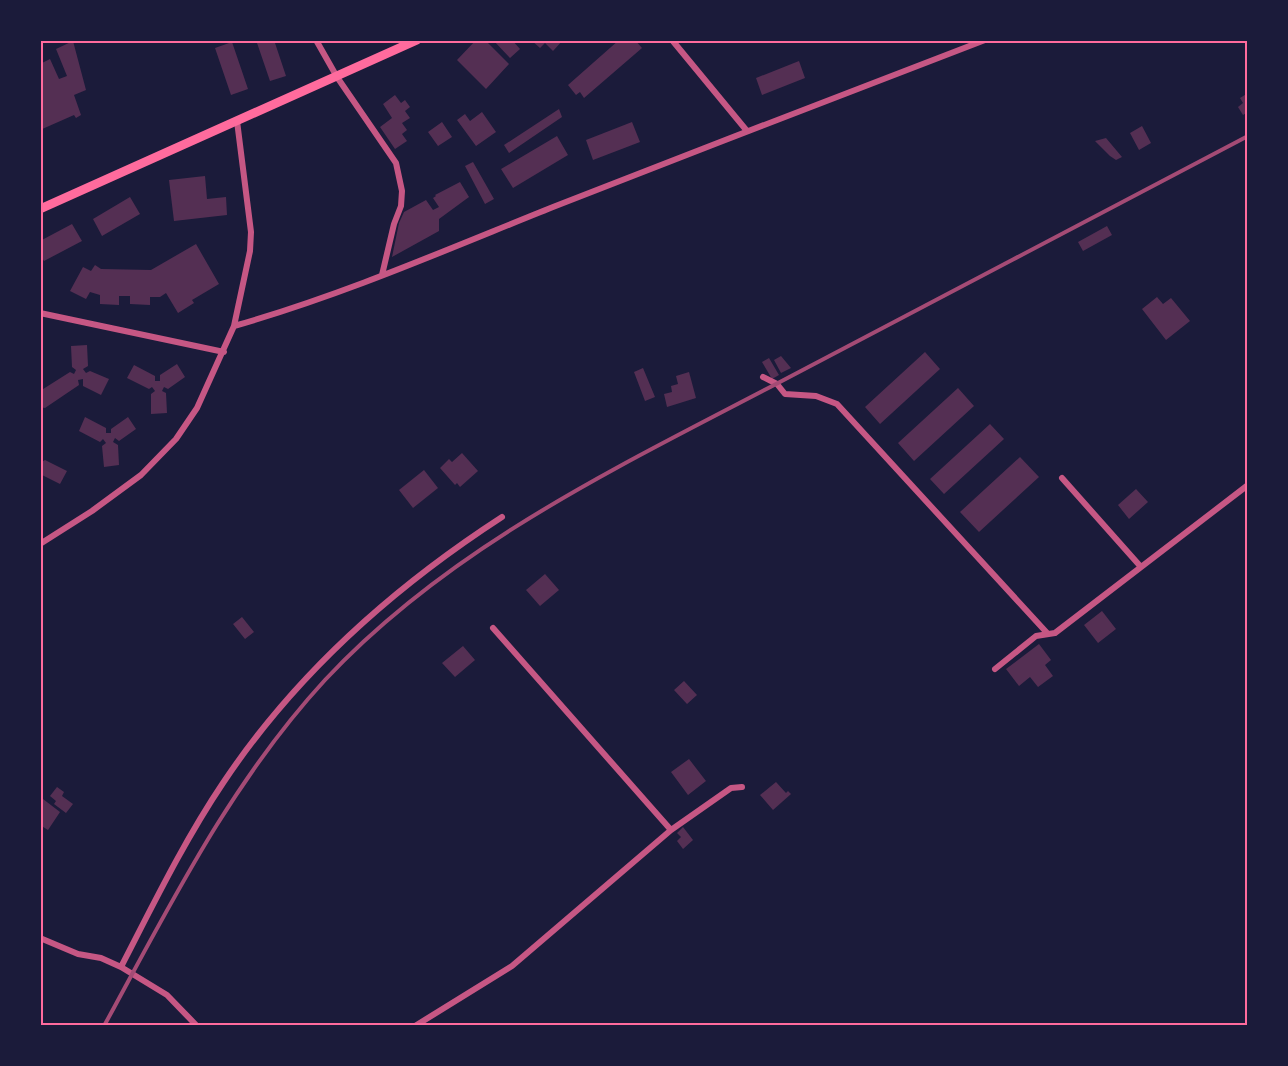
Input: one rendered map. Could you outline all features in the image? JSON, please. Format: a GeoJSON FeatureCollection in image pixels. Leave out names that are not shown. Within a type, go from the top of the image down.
{"type":"FeatureCollection","features":[{"type":"Feature","properties":{"kind":"main road"},"geometry":{"type":"LineString","coordinates":[[40,209],[417,40]]}},
{"type":"Feature","properties":{"kind":"street"},"geometry":{"type":"LineString","coordinates":[[316,40],[337,77],[396,163],[402,191],[401,206],[394,224],[382,275]]}},
{"type":"Feature","properties":{"kind":"street"},"geometry":{"type":"LineString","coordinates":[[672,40],[747,130]]}},
{"type":"Feature","properties":{"kind":"street"},"geometry":{"type":"LineString","coordinates":[[234,326],[278,313],[382,275],[747,130],[985,40]]}},
{"type":"Feature","properties":{"kind":"street"},"geometry":{"type":"LineString","coordinates":[[40,544],[92,511],[141,475],[176,439],[197,408],[224,352],[234,326],[246,278],[251,232],[237,122]]}},
{"type":"Feature","properties":{"kind":"street"},"geometry":{"type":"LineString","coordinates":[[40,313],[224,352]]}},
{"type":"Feature","properties":{"kind":"street"},"geometry":{"type":"LineString","coordinates":[[763,377],[777,384],[785,394],[816,396],[837,404],[1048,634]]}},
{"type":"Feature","properties":{"kind":"street"},"geometry":{"type":"LineString","coordinates":[[1062,478],[1141,567]]}},
{"type":"Feature","properties":{"kind":"street"},"geometry":{"type":"LineString","coordinates":[[995,669],[1036,636],[1055,633],[1248,485]]}},
{"type":"Feature","properties":{"kind":"street"},"geometry":{"type":"LineString","coordinates":[[121,967],[184,848],[223,783],[267,723],[330,653],[381,605],[459,544],[502,517]]}},
{"type":"Feature","properties":{"kind":"street"},"geometry":{"type":"LineString","coordinates":[[493,628],[671,830]]}},
{"type":"Feature","properties":{"kind":"street"},"geometry":{"type":"LineString","coordinates":[[415,1026],[512,966],[671,830],[731,788],[742,787]]}},
{"type":"Feature","properties":{"kind":"street"},"geometry":{"type":"LineString","coordinates":[[40,939],[78,954],[101,958],[121,967],[167,995],[197,1026]]}},
{"type":"Feature","properties":{"kind":"building"},"geometry":{"type":"Polygon","coordinates":[[[256,40],[274,40],[286,76],[270,81],[256,40]]]}},
{"type":"Feature","properties":{"kind":"building"},"geometry":{"type":"Polygon","coordinates":[[[476,40],[485,40],[509,64],[486,89],[457,60],[476,40]]]}},
{"type":"Feature","properties":{"kind":"building"},"geometry":{"type":"Polygon","coordinates":[[[493,40],[512,40],[520,49],[510,58],[493,40]]]}},
{"type":"Feature","properties":{"kind":"building"},"geometry":{"type":"Polygon","coordinates":[[[531,40],[563,40],[553,51],[545,43],[540,48],[531,40]]]}},
{"type":"Feature","properties":{"kind":"building"},"geometry":{"type":"Polygon","coordinates":[[[619,40],[635,40],[642,48],[584,98],[580,92],[576,95],[568,85],[619,40]]]}},
{"type":"Feature","properties":{"kind":"building"},"geometry":{"type":"Polygon","coordinates":[[[73,41],[86,90],[74,95],[81,115],[76,118],[74,115],[40,130],[40,64],[50,59],[59,79],[67,76],[56,49],[73,41]]]}},
{"type":"Feature","properties":{"kind":"building"},"geometry":{"type":"Polygon","coordinates":[[[232,42],[248,89],[231,95],[215,48],[232,42]]]}},
{"type":"Feature","properties":{"kind":"building"},"geometry":{"type":"Polygon","coordinates":[[[799,61],[805,78],[762,95],[756,78],[799,61]]]}},
{"type":"Feature","properties":{"kind":"building"},"geometry":{"type":"Polygon","coordinates":[[[1248,93],[1248,112],[1243,115],[1238,107],[1243,103],[1240,98],[1248,93]]]}},
{"type":"Feature","properties":{"kind":"building"},"geometry":{"type":"Polygon","coordinates":[[[395,95],[401,103],[405,100],[410,107],[405,111],[410,118],[402,123],[407,130],[402,134],[407,141],[395,149],[380,127],[392,118],[383,104],[395,95]]]}},
{"type":"Feature","properties":{"kind":"building"},"geometry":{"type":"Polygon","coordinates":[[[559,109],[562,117],[509,153],[504,145],[559,109]]]}},
{"type":"Feature","properties":{"kind":"building"},"geometry":{"type":"Polygon","coordinates":[[[482,112],[496,132],[476,146],[457,120],[465,114],[470,121],[482,112]]]}},
{"type":"Feature","properties":{"kind":"building"},"geometry":{"type":"Polygon","coordinates":[[[442,122],[452,137],[438,146],[428,132],[442,122]]]}},
{"type":"Feature","properties":{"kind":"building"},"geometry":{"type":"Polygon","coordinates":[[[632,122],[640,142],[593,160],[586,140],[632,122]]]}},
{"type":"Feature","properties":{"kind":"building"},"geometry":{"type":"Polygon","coordinates":[[[1142,126],[1151,143],[1139,150],[1130,133],[1142,126]]]}},
{"type":"Feature","properties":{"kind":"building"},"geometry":{"type":"Polygon","coordinates":[[[557,136],[568,155],[513,188],[501,169],[557,136]]]}},
{"type":"Feature","properties":{"kind":"building"},"geometry":{"type":"Polygon","coordinates":[[[1106,138],[1122,157],[1116,160],[1095,141],[1106,138]]]}},
{"type":"Feature","properties":{"kind":"building"},"geometry":{"type":"Polygon","coordinates":[[[473,162],[494,199],[485,204],[465,166],[473,162]]]}},
{"type":"Feature","properties":{"kind":"building"},"geometry":{"type":"Polygon","coordinates":[[[205,176],[207,199],[226,197],[227,215],[174,221],[169,180],[205,176]]]}},
{"type":"Feature","properties":{"kind":"building"},"geometry":{"type":"Polygon","coordinates":[[[460,182],[469,197],[439,219],[439,231],[392,257],[399,223],[404,212],[426,200],[433,210],[439,207],[433,198],[435,195],[460,182]]]}},
{"type":"Feature","properties":{"kind":"building"},"geometry":{"type":"Polygon","coordinates":[[[130,197],[140,214],[102,236],[93,219],[130,197]]]}},
{"type":"Feature","properties":{"kind":"building"},"geometry":{"type":"Polygon","coordinates":[[[72,224],[82,241],[44,261],[40,255],[40,241],[72,224]]]}},
{"type":"Feature","properties":{"kind":"building"},"geometry":{"type":"Polygon","coordinates":[[[1107,226],[1112,235],[1083,251],[1078,242],[1107,226]]]}},
{"type":"Feature","properties":{"kind":"building"},"geometry":{"type":"Polygon","coordinates":[[[196,244],[219,284],[192,300],[194,303],[178,313],[166,293],[160,297],[150,297],[150,305],[130,304],[130,296],[119,296],[119,305],[100,304],[100,295],[90,292],[86,299],[70,291],[83,267],[91,271],[95,265],[101,269],[151,270],[196,244]]]}},
{"type":"Feature","properties":{"kind":"building"},"geometry":{"type":"Polygon","coordinates":[[[1157,297],[1163,304],[1171,298],[1190,321],[1166,340],[1142,309],[1157,297]]]}},
{"type":"Feature","properties":{"kind":"building"},"geometry":{"type":"Polygon","coordinates":[[[87,345],[88,366],[83,369],[86,373],[90,371],[109,379],[101,395],[83,386],[83,379],[78,380],[79,385],[45,408],[40,407],[40,391],[70,372],[74,374],[76,370],[72,367],[71,346],[87,345]]]}},
{"type":"Feature","properties":{"kind":"building"},"geometry":{"type":"Polygon","coordinates":[[[925,352],[940,369],[880,424],[865,407],[925,352]]]}},
{"type":"Feature","properties":{"kind":"building"},"geometry":{"type":"Polygon","coordinates":[[[781,356],[791,368],[781,373],[774,360],[781,356]]]}},
{"type":"Feature","properties":{"kind":"building"},"geometry":{"type":"Polygon","coordinates":[[[769,358],[779,375],[772,379],[762,362],[769,358]]]}},
{"type":"Feature","properties":{"kind":"building"},"geometry":{"type":"Polygon","coordinates":[[[177,364],[185,377],[168,389],[164,387],[162,391],[166,393],[167,413],[151,414],[151,394],[155,391],[152,387],[149,389],[127,378],[134,365],[155,376],[155,381],[160,381],[160,375],[177,364]]]}},
{"type":"Feature","properties":{"kind":"building"},"geometry":{"type":"Polygon","coordinates":[[[643,368],[655,397],[645,401],[634,372],[643,368]]]}},
{"type":"Feature","properties":{"kind":"building"},"geometry":{"type":"Polygon","coordinates":[[[689,372],[696,398],[667,407],[664,394],[672,392],[671,386],[678,384],[676,376],[689,372]]]}},
{"type":"Feature","properties":{"kind":"building"},"geometry":{"type":"Polygon","coordinates":[[[958,388],[974,406],[914,461],[898,443],[958,388]]]}},
{"type":"Feature","properties":{"kind":"building"},"geometry":{"type":"Polygon","coordinates":[[[85,417],[106,428],[106,433],[111,433],[111,429],[128,417],[136,429],[119,441],[115,438],[113,442],[118,445],[119,465],[104,467],[102,446],[106,443],[103,439],[100,442],[79,431],[85,417]]]}},
{"type":"Feature","properties":{"kind":"building"},"geometry":{"type":"Polygon","coordinates":[[[990,424],[1004,439],[944,494],[930,479],[990,424]]]}},
{"type":"Feature","properties":{"kind":"building"},"geometry":{"type":"Polygon","coordinates":[[[462,453],[478,471],[460,487],[457,483],[455,485],[440,468],[449,459],[452,462],[462,453]]]}},
{"type":"Feature","properties":{"kind":"building"},"geometry":{"type":"Polygon","coordinates":[[[1020,457],[1039,477],[979,532],[960,512],[1020,457]]]}},
{"type":"Feature","properties":{"kind":"building"},"geometry":{"type":"Polygon","coordinates":[[[45,460],[67,471],[60,484],[40,474],[40,463],[45,460]]]}},
{"type":"Feature","properties":{"kind":"building"},"geometry":{"type":"Polygon","coordinates":[[[424,470],[438,488],[413,508],[399,490],[424,470]]]}},
{"type":"Feature","properties":{"kind":"building"},"geometry":{"type":"Polygon","coordinates":[[[1136,489],[1148,502],[1129,519],[1118,505],[1136,489]]]}},
{"type":"Feature","properties":{"kind":"building"},"geometry":{"type":"Polygon","coordinates":[[[545,574],[559,590],[540,606],[526,590],[545,574]]]}},
{"type":"Feature","properties":{"kind":"building"},"geometry":{"type":"Polygon","coordinates":[[[1102,611],[1116,629],[1098,643],[1084,625],[1102,611]]]}},
{"type":"Feature","properties":{"kind":"building"},"geometry":{"type":"Polygon","coordinates":[[[242,617],[254,632],[245,639],[233,624],[242,617]]]}},
{"type":"Feature","properties":{"kind":"building"},"geometry":{"type":"Polygon","coordinates":[[[1039,644],[1051,660],[1045,665],[1053,676],[1038,687],[1030,677],[1019,686],[1006,669],[1039,644]]]}},
{"type":"Feature","properties":{"kind":"building"},"geometry":{"type":"Polygon","coordinates":[[[463,646],[475,660],[455,677],[442,663],[463,646]]]}},
{"type":"Feature","properties":{"kind":"building"},"geometry":{"type":"Polygon","coordinates":[[[684,681],[697,695],[687,704],[674,690],[684,681]]]}},
{"type":"Feature","properties":{"kind":"building"},"geometry":{"type":"Polygon","coordinates":[[[689,759],[706,781],[688,795],[671,772],[689,759]]]}},
{"type":"Feature","properties":{"kind":"building"},"geometry":{"type":"Polygon","coordinates":[[[776,782],[786,793],[788,791],[791,794],[773,810],[760,795],[776,782]]]}},
{"type":"Feature","properties":{"kind":"building"},"geometry":{"type":"Polygon","coordinates":[[[57,787],[64,792],[62,796],[73,804],[66,813],[54,804],[56,801],[50,796],[57,787]]]}},
{"type":"Feature","properties":{"kind":"building"},"geometry":{"type":"Polygon","coordinates":[[[43,799],[60,812],[48,830],[40,825],[40,802],[43,799]]]}},
{"type":"Feature","properties":{"kind":"building"},"geometry":{"type":"Polygon","coordinates":[[[683,827],[693,840],[683,849],[677,841],[681,837],[677,833],[683,827]]]}},
{"type":"Feature","properties":{"kind":"railway"},"geometry":{"type":"LineString","coordinates":[[104,1026],[178,890],[231,802],[260,760],[325,680],[374,632],[426,589],[481,549],[597,479],[1248,136]]}}]}
